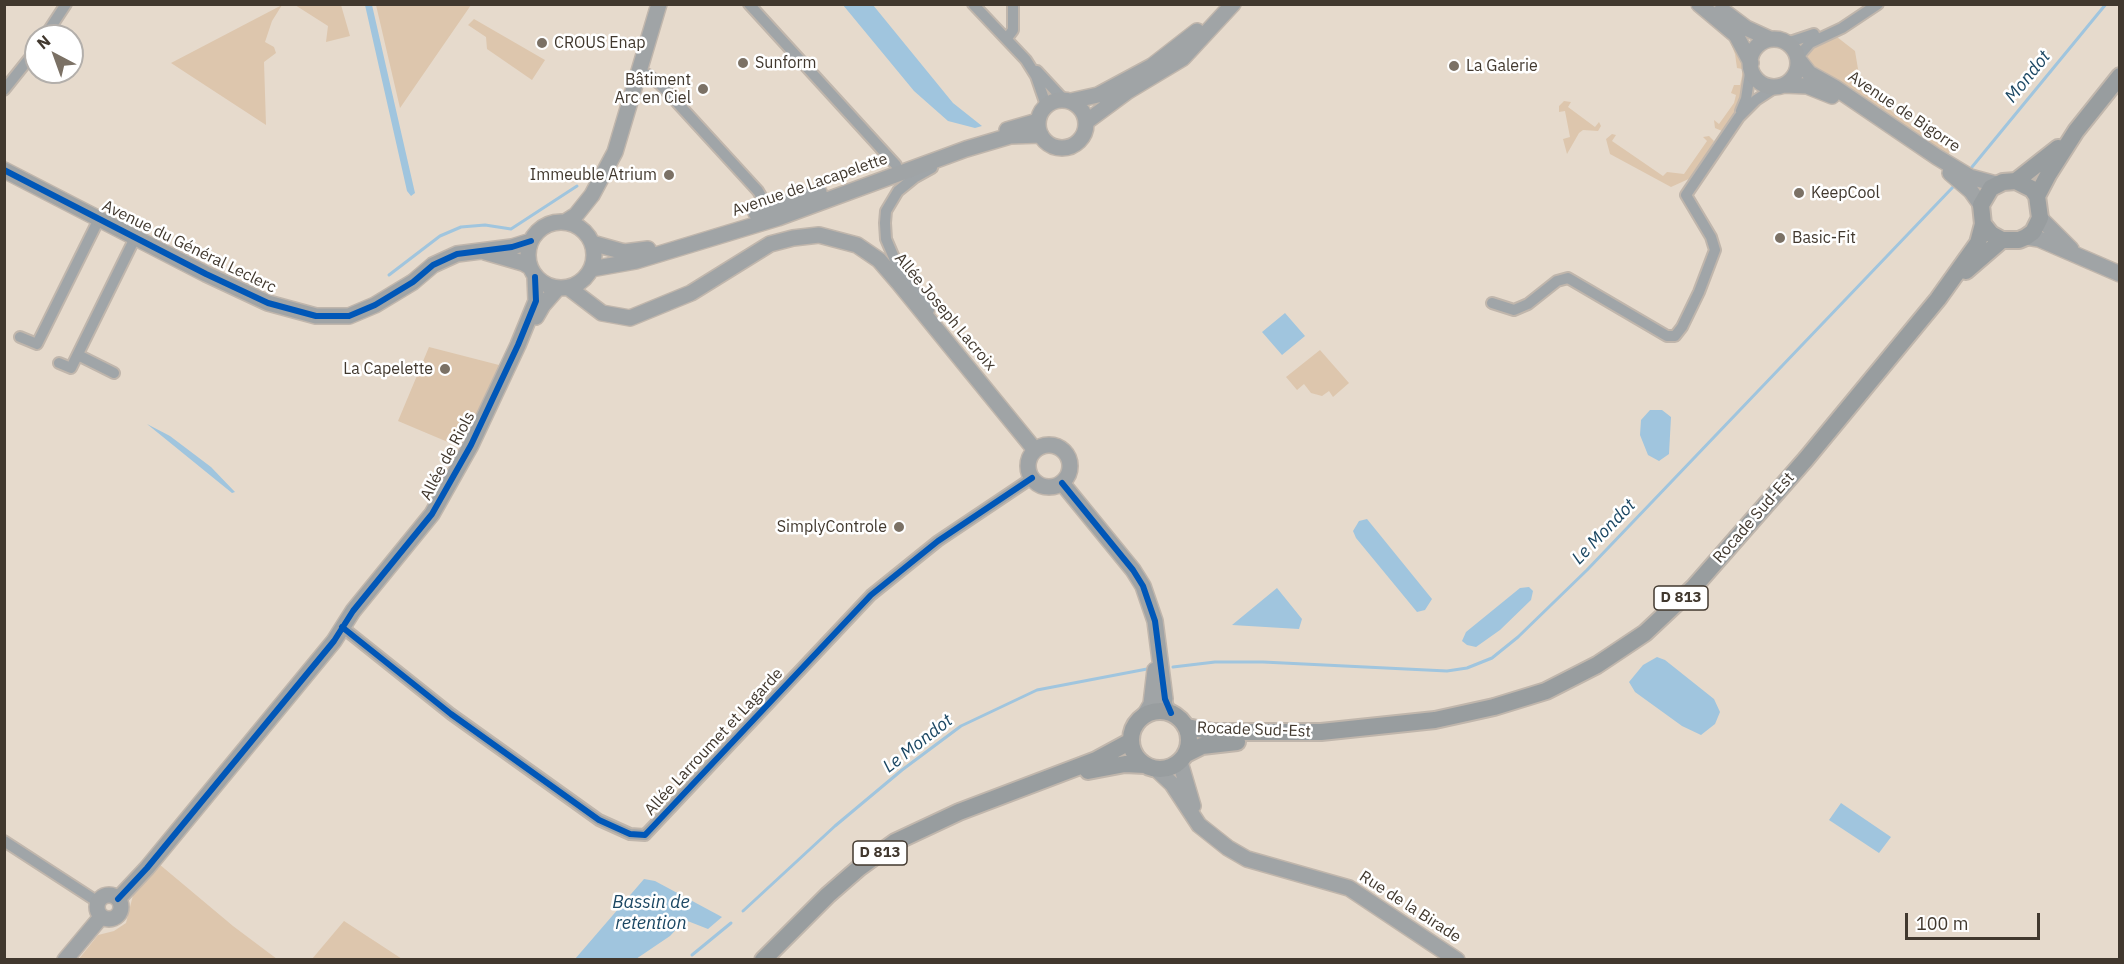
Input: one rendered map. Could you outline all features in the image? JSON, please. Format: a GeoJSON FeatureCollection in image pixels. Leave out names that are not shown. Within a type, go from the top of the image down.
{"type":"FeatureCollection","features":[{"type":"Feature","properties":{"kind":"main road"},"geometry":{"type":"LineString","coordinates":[[2076,131],[2042,163],[2016,181],[1996,184],[1986,193],[1981,205],[1983,224],[1991,234],[2010,242],[2033,232],[2040,218],[2037,196],[2048,175],[2076,131],[2120,76]]}},
{"type":"Feature","properties":{"kind":"main road"},"geometry":{"type":"LineString","coordinates":[[2016,181],[2025,184],[2037,196]]}},
{"type":"Feature","properties":{"kind":"main road","name":"Rocade Sud-Est"},"geometry":{"type":"LineString","coordinates":[[1183,758],[1215,743],[1290,737],[1435,720],[1494,707],[1546,691],[1597,665],[1635,639],[1694,587],[1806,459],[1938,299],[1978,243],[1983,224]]}},
{"type":"Feature","properties":{"kind":"main road","name":"Rocade Sud-Est"},"geometry":{"type":"LineString","coordinates":[[1938,299],[2002,240]]}},
{"type":"Feature","properties":{"kind":"main road"},"geometry":{"type":"LineString","coordinates":[[1168,706],[1187,727],[1189,745],[1183,758],[1165,769],[1150,767],[1133,751],[1131,741],[1136,723],[1144,716],[1161,711],[1168,706]]}},
{"type":"Feature","properties":{"kind":"main road","name":"Rocade Sud-Est"},"geometry":{"type":"LineString","coordinates":[[1187,727],[1213,732],[1321,732]]}},
{"type":"Feature","properties":{"kind":"main road","name":"D 813"},"geometry":{"type":"LineString","coordinates":[[763,960],[828,895],[859,868],[895,842],[959,812],[1096,760],[1131,741]]}},
{"type":"Feature","properties":{"kind":"main road","name":"D 813"},"geometry":{"type":"LineString","coordinates":[[1023,788],[1100,768],[1125,764],[1150,767]]}},
{"type":"Feature","properties":{"kind":"street"},"geometry":{"type":"LineString","coordinates":[[53,24],[66,4]]}},
{"type":"Feature","properties":{"kind":"street"},"geometry":{"type":"LineString","coordinates":[[608,316],[563,288],[541,283],[532,272],[528,259],[531,241],[545,226],[565,222],[576,215],[592,195],[623,132],[659,4]]}},
{"type":"Feature","properties":{"kind":"street"},"geometry":{"type":"LineString","coordinates":[[749,4],[896,165]]}},
{"type":"Feature","properties":{"kind":"street"},"geometry":{"type":"LineString","coordinates":[[973,4],[1067,100],[1082,109],[1086,122]]}},
{"type":"Feature","properties":{"kind":"street"},"geometry":{"type":"LineString","coordinates":[[1007,38],[1013,30],[1012,4]]}},
{"type":"Feature","properties":{"kind":"street"},"geometry":{"type":"LineString","coordinates":[[1047,105],[1098,95],[1157,63],[1190,38],[1221,4]]}},
{"type":"Feature","properties":{"kind":"street","name":"Avenue de Lacapelette"},"geometry":{"type":"LineString","coordinates":[[1039,128],[1052,146],[1069,147],[1081,138],[1086,122],[1128,91],[1183,58],[1233,4]]}},
{"type":"Feature","properties":{"kind":"street"},"geometry":{"type":"LineString","coordinates":[[1699,4],[1724,22],[1736,35],[1761,83],[1780,86]]}},
{"type":"Feature","properties":{"kind":"street"},"geometry":{"type":"LineString","coordinates":[[1715,4],[1746,28],[1770,39],[1787,43],[1802,40],[1838,23],[1845,24]]}},
{"type":"Feature","properties":{"kind":"street"},"geometry":{"type":"LineString","coordinates":[[1492,303],[1508,310],[1522,308],[1557,281],[1568,278],[1667,336],[1675,336],[1682,327],[1714,258],[1711,237],[1686,195],[1739,117],[1756,100],[1780,86],[1796,73],[1798,58],[1810,43],[1878,4]]}},
{"type":"Feature","properties":{"kind":"street"},"geometry":{"type":"LineString","coordinates":[[1739,117],[1746,99],[1754,50],[1770,39]]}},
{"type":"Feature","properties":{"kind":"street"},"geometry":{"type":"LineString","coordinates":[[1787,43],[1798,58]]}},
{"type":"Feature","properties":{"kind":"street","name":"Avenue de Bigorre"},"geometry":{"type":"LineString","coordinates":[[1798,58],[1809,73],[1834,87],[1937,157],[1970,177],[1996,184]]}},
{"type":"Feature","properties":{"kind":"street"},"geometry":{"type":"LineString","coordinates":[[1026,60],[1036,76],[1047,105],[1039,128]]}},
{"type":"Feature","properties":{"kind":"street"},"geometry":{"type":"LineString","coordinates":[[4,90],[24,65]]}},
{"type":"Feature","properties":{"kind":"street"},"geometry":{"type":"LineString","coordinates":[[639,72],[648,75],[661,85],[759,191],[769,210]]}},
{"type":"Feature","properties":{"kind":"street","name":"Avenue de Bigorre"},"geometry":{"type":"LineString","coordinates":[[1780,86],[1820,90],[1854,109],[1949,173],[1971,191],[1981,205]]}},
{"type":"Feature","properties":{"kind":"street","name":"Avenue de Lacapelette"},"geometry":{"type":"LineString","coordinates":[[590,238],[612,250],[637,252],[769,210],[896,165],[1039,128]]}},
{"type":"Feature","properties":{"kind":"street","name":"Avenue de Lacapelette"},"geometry":{"type":"LineString","coordinates":[[589,273],[602,265],[636,261],[778,218],[966,149],[1039,128]]}},
{"type":"Feature","properties":{"kind":"street"},"geometry":{"type":"LineString","coordinates":[[950,346],[943,329],[895,260],[886,239],[885,219],[892,200],[903,186],[931,168],[952,160],[966,149]]}},
{"type":"Feature","properties":{"kind":"street","name":"Avenue du Général Leclerc"},"geometry":{"type":"LineString","coordinates":[[4,170],[135,238],[270,303],[316,316],[349,316],[375,305],[457,254],[512,248],[531,241]]}},
{"type":"Feature","properties":{"kind":"street"},"geometry":{"type":"LineString","coordinates":[[592,195],[586,220],[594,260],[589,273],[592,295],[608,316]]}},
{"type":"Feature","properties":{"kind":"street"},"geometry":{"type":"LineString","coordinates":[[2040,218],[2081,260]]}},
{"type":"Feature","properties":{"kind":"street"},"geometry":{"type":"LineString","coordinates":[[20,337],[37,344],[99,219]]}},
{"type":"Feature","properties":{"kind":"street"},"geometry":{"type":"LineString","coordinates":[[565,222],[581,228],[590,238]]}},
{"type":"Feature","properties":{"kind":"street","name":"Allée Joseph Lacroix"},"geometry":{"type":"LineString","coordinates":[[608,316],[630,318],[648,313],[692,293],[770,244],[819,235],[857,245],[879,260],[1035,450]]}},
{"type":"Feature","properties":{"kind":"street"},"geometry":{"type":"LineString","coordinates":[[2026,237],[2039,239],[2081,260],[2120,274]]}},
{"type":"Feature","properties":{"kind":"street"},"geometry":{"type":"LineString","coordinates":[[59,363],[70,368],[135,238]]}},
{"type":"Feature","properties":{"kind":"street","name":"Avenue du Général Leclerc"},"geometry":{"type":"LineString","coordinates":[[482,251],[523,263],[532,272]]}},
{"type":"Feature","properties":{"kind":"street","name":"Allée de Riols"},"geometry":{"type":"LineString","coordinates":[[99,909],[109,920],[116,917],[121,906],[118,899],[207,796],[432,514],[453,481],[536,301],[532,272]]}},
{"type":"Feature","properties":{"kind":"street"},"geometry":{"type":"LineString","coordinates":[[563,288],[589,273]]}},
{"type":"Feature","properties":{"kind":"street","name":"Allée de Riols"},"geometry":{"type":"LineString","coordinates":[[342,627],[436,516],[475,448],[543,305],[563,288]]}},
{"type":"Feature","properties":{"kind":"street"},"geometry":{"type":"LineString","coordinates":[[78,354],[114,373]]}},
{"type":"Feature","properties":{"kind":"street"},"geometry":{"type":"LineString","coordinates":[[1047,445],[1060,448],[1065,453],[1070,465],[1062,483],[1056,486],[1042,486],[1032,478],[1028,466],[1035,450],[1047,445]]}},
{"type":"Feature","properties":{"kind":"street","name":"Allée Larroumet et Lagarde"},"geometry":{"type":"LineString","coordinates":[[342,627],[451,714],[599,820],[630,834],[645,836],[870,595],[938,541],[1032,478]]}},
{"type":"Feature","properties":{"kind":"street"},"geometry":{"type":"LineString","coordinates":[[1062,483],[1133,570],[1148,597],[1155,622],[1168,706]]}},
{"type":"Feature","properties":{"kind":"street"},"geometry":{"type":"LineString","coordinates":[[1144,716],[1151,704],[1154,684],[1155,622]]}},
{"type":"Feature","properties":{"kind":"street","name":"Rue de la Birade"},"geometry":{"type":"LineString","coordinates":[[1183,758],[1192,804],[1210,835]]}},
{"type":"Feature","properties":{"kind":"street","name":"Rue de la Birade"},"geometry":{"type":"LineString","coordinates":[[1150,767],[1172,784],[1190,813],[1210,835],[1247,859],[1349,888],[1457,960]]}},
{"type":"Feature","properties":{"kind":"street"},"geometry":{"type":"LineString","coordinates":[[4,841],[99,909],[65,960]]}},
{"type":"Feature","properties":{"kind":"shaded area"},"geometry":{"type":"Polygon","coordinates":[[[282,5],[272,21],[265,42],[274,47],[276,53],[264,62],[266,125],[171,63],[282,5]]]}},
{"type":"Feature","properties":{"kind":"shaded area"},"geometry":{"type":"Polygon","coordinates":[[[295,5],[341,5],[350,36],[326,42],[328,26],[295,5]]]}},
{"type":"Feature","properties":{"kind":"shaded area"},"geometry":{"type":"Polygon","coordinates":[[[376,5],[471,5],[400,108],[376,5]]]}},
{"type":"Feature","properties":{"kind":"shaded area"},"geometry":{"type":"Polygon","coordinates":[[[474,19],[545,60],[532,80],[487,49],[486,37],[468,25],[474,19]]]}},
{"type":"Feature","properties":{"kind":"shaded area"},"geometry":{"type":"Polygon","coordinates":[[[1725,28],[1745,66],[1745,84],[1740,107],[1722,131],[1715,128],[1714,120],[1719,124],[1734,103],[1736,95],[1731,93],[1734,85],[1740,85],[1742,76],[1742,69],[1737,68],[1735,54],[1725,28]]]}},
{"type":"Feature","properties":{"kind":"shaded area"},"geometry":{"type":"Polygon","coordinates":[[[1837,37],[1855,51],[1859,75],[1869,92],[1895,114],[1950,150],[1948,158],[1808,64],[1807,57],[1812,48],[1837,37]]]}},
{"type":"Feature","properties":{"kind":"shaded area"},"geometry":{"type":"Polygon","coordinates":[[[1564,101],[1571,102],[1568,107],[1595,127],[1599,122],[1601,126],[1598,131],[1583,130],[1579,133],[1567,154],[1563,139],[1570,137],[1565,111],[1559,112],[1559,106],[1564,101]]]}},
{"type":"Feature","properties":{"kind":"shaded area"},"geometry":{"type":"Polygon","coordinates":[[[1612,134],[1616,135],[1612,141],[1663,176],[1667,172],[1684,174],[1707,141],[1703,137],[1709,136],[1714,141],[1693,177],[1671,187],[1610,154],[1606,139],[1612,134]]]}},
{"type":"Feature","properties":{"kind":"shaded area"},"geometry":{"type":"Polygon","coordinates":[[[429,347],[499,365],[501,370],[462,448],[398,421],[429,347]]]}},
{"type":"Feature","properties":{"kind":"shaded area"},"geometry":{"type":"Polygon","coordinates":[[[1320,350],[1349,383],[1333,397],[1329,391],[1322,396],[1311,393],[1304,384],[1297,390],[1286,377],[1320,350]]]}},
{"type":"Feature","properties":{"kind":"shaded area"},"geometry":{"type":"Polygon","coordinates":[[[159,864],[233,926],[277,959],[78,960],[98,935],[114,931],[126,923],[133,895],[159,864]]]}},
{"type":"Feature","properties":{"kind":"shaded area"},"geometry":{"type":"Polygon","coordinates":[[[344,921],[402,959],[312,959],[344,921]]]}},
{"type":"Feature","properties":{"kind":"water"},"geometry":{"type":"Polygon","coordinates":[[[365,5],[372,5],[415,193],[411,196],[407,191],[365,5]]]}},
{"type":"Feature","properties":{"kind":"water"},"geometry":{"type":"Polygon","coordinates":[[[843,5],[873,5],[953,103],[982,126],[975,128],[948,121],[914,91],[843,5]]]}},
{"type":"Feature","properties":{"kind":"water"},"geometry":{"type":"Polygon","coordinates":[[[1285,313],[1305,336],[1282,355],[1262,332],[1285,313]]]}},
{"type":"Feature","properties":{"kind":"water"},"geometry":{"type":"Polygon","coordinates":[[[1650,410],[1662,410],[1671,417],[1669,454],[1659,461],[1648,455],[1640,435],[1641,420],[1650,410]]]}},
{"type":"Feature","properties":{"kind":"water"},"geometry":{"type":"Polygon","coordinates":[[[147,424],[170,436],[211,467],[235,492],[232,493],[147,424]]]}},
{"type":"Feature","properties":{"kind":"water"},"geometry":{"type":"Polygon","coordinates":[[[1367,519],[1432,599],[1425,610],[1417,612],[1356,538],[1353,531],[1359,521],[1367,519]]]}},
{"type":"Feature","properties":{"kind":"water"},"geometry":{"type":"Polygon","coordinates":[[[1529,587],[1533,591],[1531,600],[1500,630],[1476,647],[1462,641],[1466,632],[1520,588],[1529,587]]]}},
{"type":"Feature","properties":{"kind":"water"},"geometry":{"type":"Polygon","coordinates":[[[1277,588],[1302,619],[1299,629],[1232,625],[1277,588]]]}},
{"type":"Feature","properties":{"kind":"water"},"geometry":{"type":"Polygon","coordinates":[[[1657,657],[1665,660],[1714,699],[1720,712],[1715,724],[1701,735],[1682,726],[1635,692],[1629,682],[1643,665],[1657,657]]]}},
{"type":"Feature","properties":{"kind":"water"},"geometry":{"type":"Polygon","coordinates":[[[1841,803],[1891,837],[1879,853],[1829,820],[1841,803]]]}},
{"type":"Feature","properties":{"kind":"water","name":"Bassin de retention"},"geometry":{"type":"Polygon","coordinates":[[[644,879],[655,881],[722,917],[708,929],[685,920],[670,936],[636,959],[575,959],[644,879]]]}},
{"type":"Feature","properties":{"kind":"waterway","name":"Mondot"},"geometry":{"type":"LineString","coordinates":[[1972,167],[2106,4]]}},
{"type":"Feature","properties":{"kind":"waterway"},"geometry":{"type":"LineString","coordinates":[[389,275],[440,236],[461,227],[485,225],[511,229],[577,186]]}},
{"type":"Feature","properties":{"kind":"waterway","name":"Le Mondot"},"geometry":{"type":"LineString","coordinates":[[1173,667],[1215,662],[1263,662],[1447,671],[1467,668],[1492,658],[1518,637],[1587,570],[1953,187]]}},
{"type":"Feature","properties":{"kind":"waterway","name":"Le Mondot"},"geometry":{"type":"LineString","coordinates":[[743,911],[835,826],[902,770],[961,726],[1037,690],[1147,669]]}},
{"type":"Feature","properties":{"kind":"waterway"},"geometry":{"type":"LineString","coordinates":[[692,955],[731,923]]}},
{"type":"Feature","properties":{"kind":"cycle path"},"geometry":{"type":"LineString","coordinates":[[4,170],[206,274],[268,303],[316,316],[349,316],[375,305],[413,282],[433,265],[457,254],[512,247],[531,241]]}},
{"type":"Feature","properties":{"kind":"cycle path"},"geometry":{"type":"LineString","coordinates":[[118,899],[147,868],[334,641],[353,611],[432,514],[471,445],[518,345],[536,301],[535,277]]}},
{"type":"Feature","properties":{"kind":"cycle path"},"geometry":{"type":"LineString","coordinates":[[342,627],[451,714],[599,820],[630,834],[645,835],[871,595],[938,541],[1032,478]]}},
{"type":"Feature","properties":{"kind":"cycle path"},"geometry":{"type":"LineString","coordinates":[[1062,483],[1133,570],[1143,586],[1155,621],[1165,699],[1171,713]]}},
{"type":"Feature","properties":{"kind":"place","name":"CROUS Enap"},"geometry":{"type":"Point","coordinates":[542,43]}},
{"type":"Feature","properties":{"kind":"place","name":"Sunform"},"geometry":{"type":"Point","coordinates":[743,63]}},
{"type":"Feature","properties":{"kind":"place","name":"La Galerie"},"geometry":{"type":"Point","coordinates":[1454,66]}},
{"type":"Feature","properties":{"kind":"place","name":"Bâtiment Arc en Ciel"},"geometry":{"type":"Point","coordinates":[703,89]}},
{"type":"Feature","properties":{"kind":"place","name":"Immeuble Atrium"},"geometry":{"type":"Point","coordinates":[669,175]}},
{"type":"Feature","properties":{"kind":"place","name":"KeepCool"},"geometry":{"type":"Point","coordinates":[1799,193]}},
{"type":"Feature","properties":{"kind":"place","name":"Basic-Fit"},"geometry":{"type":"Point","coordinates":[1780,238]}},
{"type":"Feature","properties":{"kind":"place","name":"La Capelette"},"geometry":{"type":"Point","coordinates":[445,369]}},
{"type":"Feature","properties":{"kind":"place","name":"SimplyControle"},"geometry":{"type":"Point","coordinates":[899,527]}}]}
